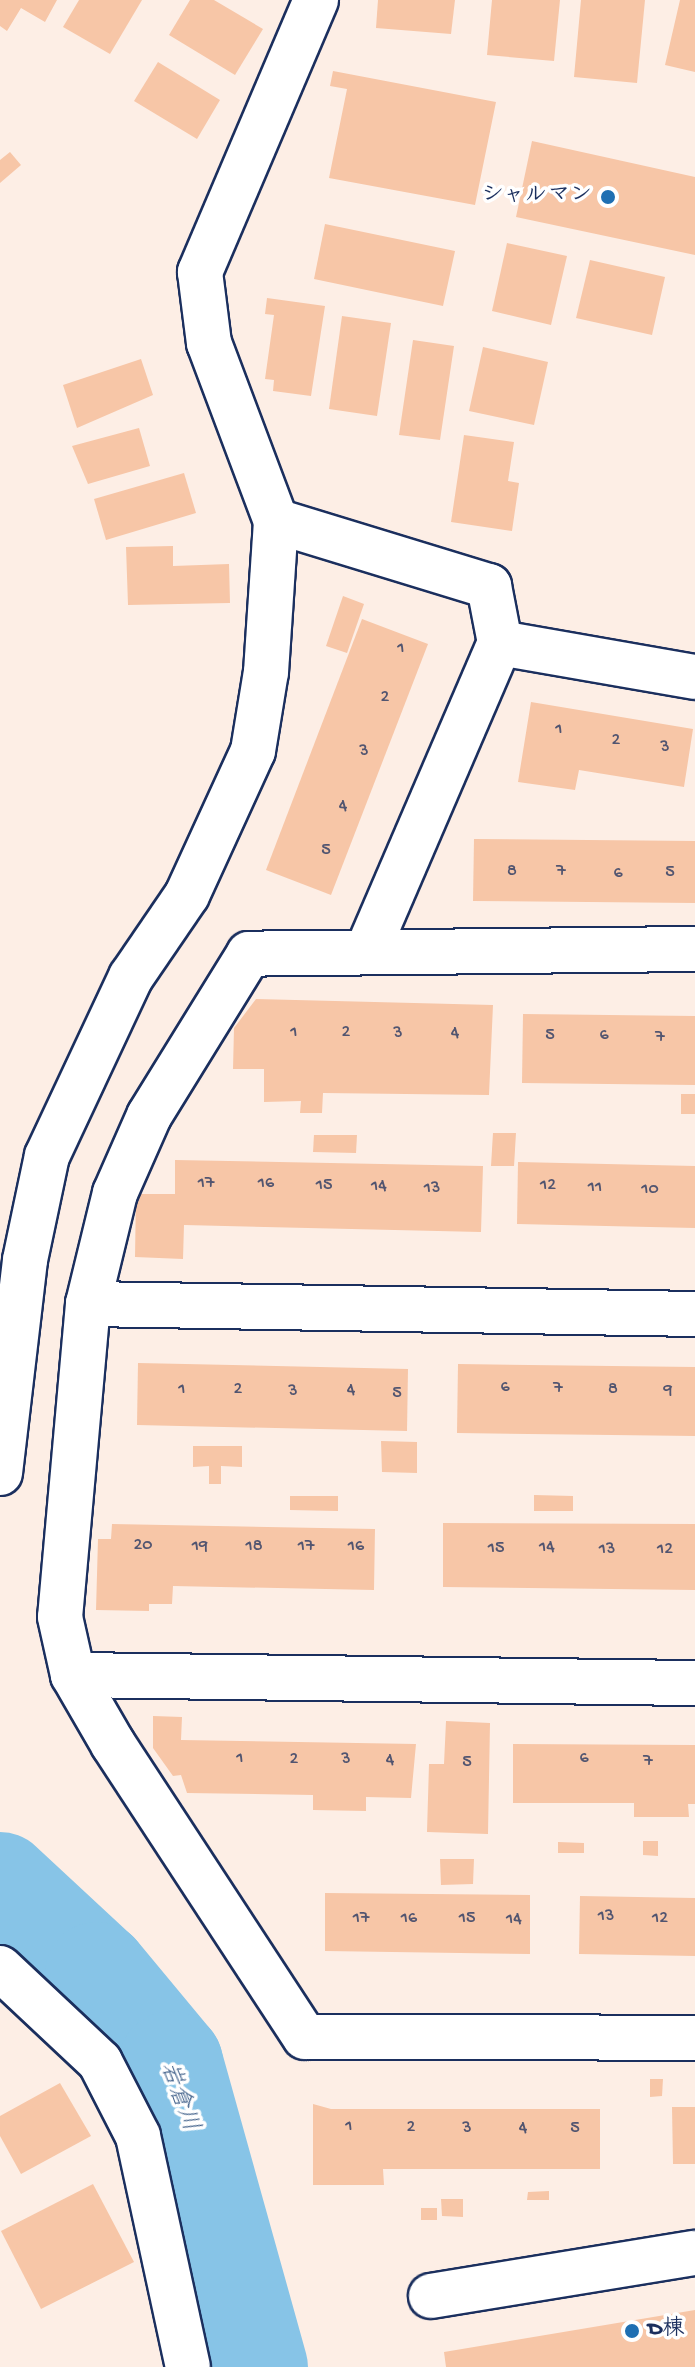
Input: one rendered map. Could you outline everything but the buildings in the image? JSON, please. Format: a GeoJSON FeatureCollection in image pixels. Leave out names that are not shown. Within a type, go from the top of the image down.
{"type":"FeatureCollection","features":[{"type":"Feature","properties":{"kind":"street"},"geometry":{"type":"LineString","coordinates":[[0,1473],[25,1260],[47,1156],[131,977],[187,895],[253,751],[276,521],[209,343],[200,272],[314,1]]}},
{"type":"Feature","properties":{"kind":"street"},"geometry":{"type":"LineString","coordinates":[[276,521],[489,586],[500,643],[368,949]]}},
{"type":"Feature","properties":{"kind":"street"},"geometry":{"type":"LineString","coordinates":[[500,643],[695,677]]}},
{"type":"Feature","properties":{"kind":"street"},"geometry":{"type":"LineString","coordinates":[[695,949],[368,949],[249,954],[149,1116],[115,1193],[88,1304],[60,1617],[73,1675],[305,2037],[695,2038]]}},
{"type":"Feature","properties":{"kind":"street"},"geometry":{"type":"LineString","coordinates":[[88,1304],[695,1314]]}},
{"type":"Feature","properties":{"kind":"street"},"geometry":{"type":"LineString","coordinates":[[73,1675],[695,1683]]}},
{"type":"Feature","properties":{"kind":"street"},"geometry":{"type":"LineString","coordinates":[[0,1968],[100,2062],[138,2136],[188,2367]]}},
{"type":"Feature","properties":{"kind":"street"},"geometry":{"type":"LineString","coordinates":[[431,2296],[695,2253]]}},
{"type":"Feature","properties":{"kind":"waterway","name":"岩倉川"},"geometry":{"type":"LineString","coordinates":[[0,1884],[97,1974],[171,2063],[256,2367]]}},
{"type":"Feature","properties":{"kind":"place","name":"シャルマン"},"geometry":{"type":"Point","coordinates":[608,197]}},
{"type":"Feature","properties":{"kind":"place","name":"D棟"},"geometry":{"type":"Point","coordinates":[632,2331]}}]}
